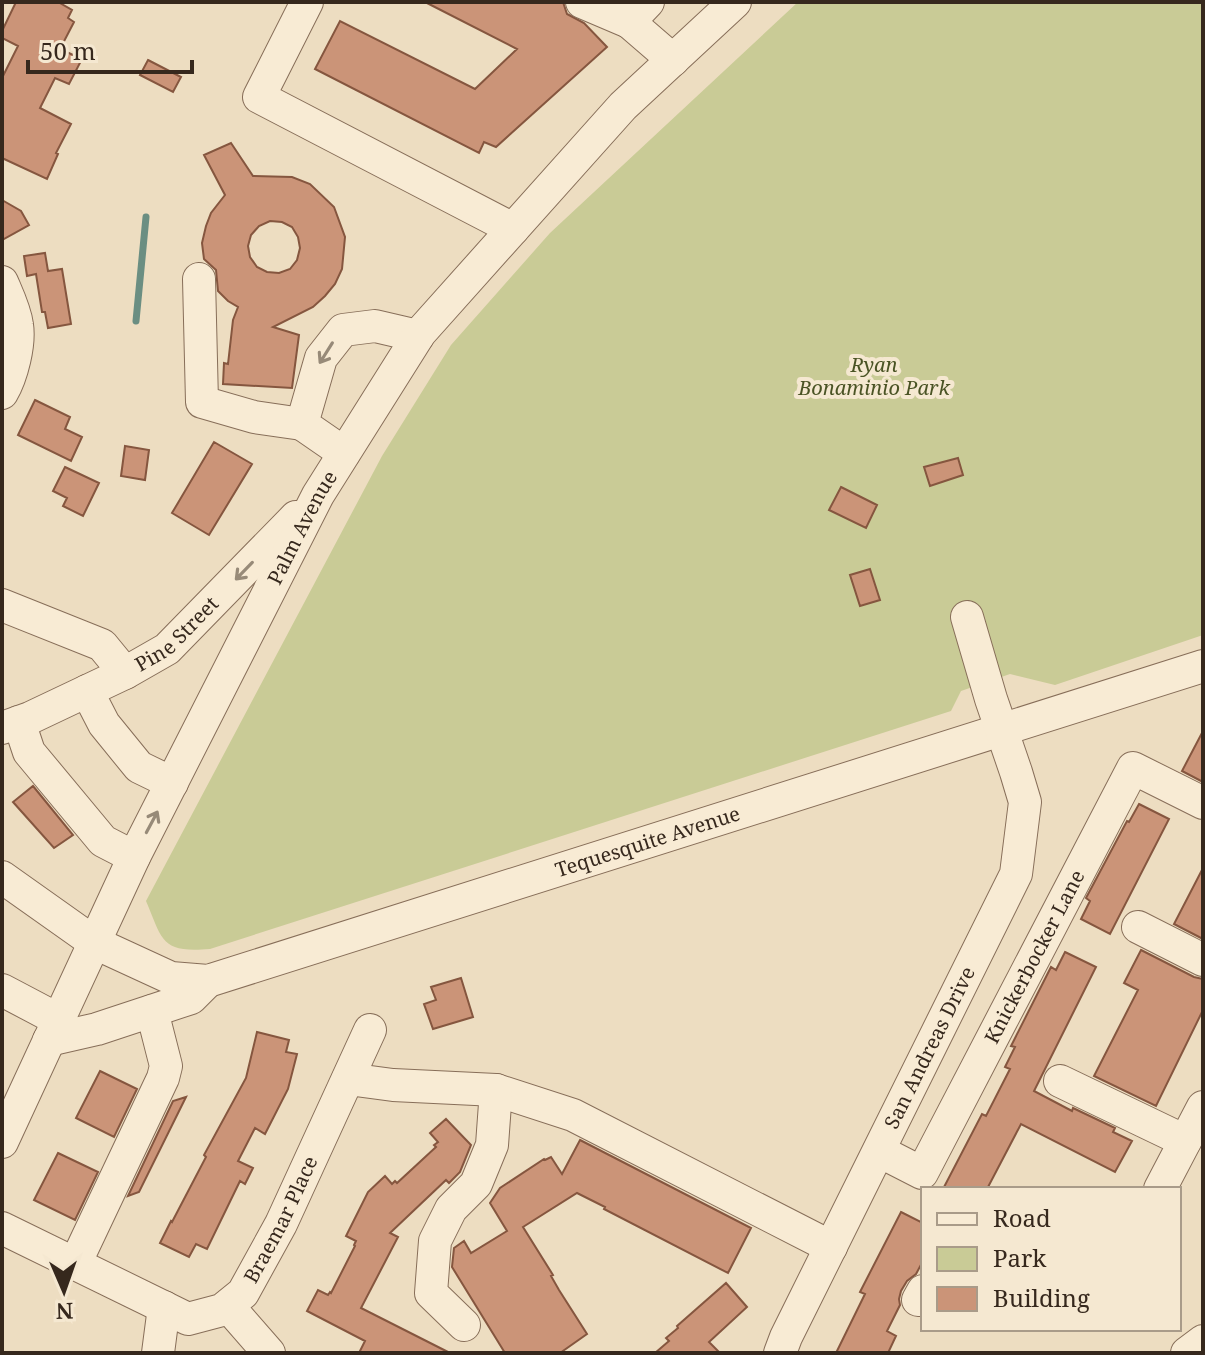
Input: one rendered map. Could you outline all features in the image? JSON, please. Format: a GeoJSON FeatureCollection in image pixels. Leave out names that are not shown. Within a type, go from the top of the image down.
{"type":"FeatureCollection","features":[{"type":"Feature","properties":{"kind":"street"},"geometry":{"type":"LineString","coordinates":[[307,2],[259,97],[513,229]]}},
{"type":"Feature","properties":{"kind":"street"},"geometry":{"type":"LineString","coordinates":[[582,2],[638,12],[673,60]]}},
{"type":"Feature","properties":{"kind":"street","name":"Palm Avenue"},"geometry":{"type":"LineString","coordinates":[[2,1142],[134,857],[318,495],[418,336],[623,106],[735,2]]}},
{"type":"Feature","properties":{"kind":"street"},"geometry":{"type":"LineString","coordinates":[[199,279],[202,402],[254,417],[302,424],[344,453]]}},
{"type":"Feature","properties":{"kind":"street"},"geometry":{"type":"LineString","coordinates":[[2,282],[17,327],[15,359],[2,393]]}},
{"type":"Feature","properties":{"kind":"street"},"geometry":{"type":"LineString","coordinates":[[302,424],[321,358],[343,330],[375,326],[418,336]]}},
{"type":"Feature","properties":{"kind":"street","name":"Pine Street"},"geometry":{"type":"LineString","coordinates":[[10,725],[125,673],[167,649],[318,495]]}},
{"type":"Feature","properties":{"kind":"street"},"geometry":{"type":"LineString","coordinates":[[3,606],[102,645],[125,673]]}},
{"type":"Feature","properties":{"kind":"street","name":"San Andreas Drive"},"geometry":{"type":"LineString","coordinates":[[780,1353],[1016,874],[1025,802],[967,617]]}},
{"type":"Feature","properties":{"kind":"street","name":"Tequesquite Avenue"},"geometry":{"type":"LineString","coordinates":[[2,877],[95,943],[171,978],[208,981],[1203,666]]}},
{"type":"Feature","properties":{"kind":"street"},"geometry":{"type":"LineString","coordinates":[[87,691],[104,724],[139,767],[172,783]]}},
{"type":"Feature","properties":{"kind":"street"},"geometry":{"type":"LineString","coordinates":[[10,725],[103,841],[134,857]]}},
{"type":"Feature","properties":{"kind":"street","name":"Knickerbocker Lane"},"geometry":{"type":"LineString","coordinates":[[879,1151],[922,1173],[1133,768],[1203,803]]}},
{"type":"Feature","properties":{"kind":"street"},"geometry":{"type":"LineString","coordinates":[[1138,927],[1203,960]]}},
{"type":"Feature","properties":{"kind":"street"},"geometry":{"type":"LineString","coordinates":[[2,990],[53,1030],[97,1029],[191,998],[208,981]]}},
{"type":"Feature","properties":{"kind":"street"},"geometry":{"type":"LineString","coordinates":[[75,1264],[163,1078],[166,1066],[152,1011]]}},
{"type":"Feature","properties":{"kind":"street","name":"Braemar Place"},"geometry":{"type":"LineString","coordinates":[[228,1306],[243,1293],[281,1224],[370,1030]]}},
{"type":"Feature","properties":{"kind":"street"},"geometry":{"type":"LineString","coordinates":[[348,1079],[393,1085],[496,1090],[573,1115],[831,1247]]}},
{"type":"Feature","properties":{"kind":"street"},"geometry":{"type":"LineString","coordinates":[[1060,1081],[1185,1141]]}},
{"type":"Feature","properties":{"kind":"street"},"geometry":{"type":"LineString","coordinates":[[464,1325],[431,1293],[435,1241],[451,1209],[476,1184],[492,1145],[496,1090]]}},
{"type":"Feature","properties":{"kind":"street"},"geometry":{"type":"LineString","coordinates":[[1161,1187],[1203,1107]]}},
{"type":"Feature","properties":{"kind":"street"},"geometry":{"type":"LineString","coordinates":[[2,1228],[188,1319],[228,1306],[269,1353]]}},
{"type":"Feature","properties":{"kind":"street"},"geometry":{"type":"LineString","coordinates":[[158,1353],[164,1307]]}},
{"type":"Feature","properties":{"kind":"street"},"geometry":{"type":"LineString","coordinates":[[1187,1353],[1203,1341]]}},
{"type":"Feature","properties":{"kind":"green space","name":"Ryan Bonaminio Park"},"geometry":{"type":"Polygon","coordinates":[[[798,2],[1203,2],[1203,635],[1055,685],[1010,674],[961,691],[951,711],[210,949],[182,949],[166,942],[146,901],[382,456],[451,345],[550,233],[798,2]]]}},
{"type":"Feature","properties":{"kind":"building"},"geometry":{"type":"Polygon","coordinates":[[[16,2],[58,2],[72,10],[68,18],[74,22],[60,49],[82,59],[69,84],[55,78],[40,108],[71,124],[47,179],[2,158],[2,78],[18,46],[2,38],[2,31],[16,2]]]}},
{"type":"Feature","properties":{"kind":"building"},"geometry":{"type":"Polygon","coordinates":[[[425,2],[563,2],[567,14],[584,23],[607,47],[496,147],[484,142],[479,153],[315,69],[340,21],[475,89],[517,49],[425,2]]]}},
{"type":"Feature","properties":{"kind":"building"},"geometry":{"type":"Polygon","coordinates":[[[148,60],[181,77],[173,92],[140,75],[148,60]]]}},
{"type":"Feature","properties":{"kind":"building"},"geometry":{"type":"Polygon","coordinates":[[[231,143],[253,176],[292,177],[310,184],[334,207],[345,237],[342,269],[335,284],[313,307],[273,327],[299,335],[292,388],[223,384],[224,363],[228,364],[233,320],[238,307],[218,291],[216,270],[204,259],[202,243],[206,226],[211,213],[225,195],[204,155],[231,143]],[[270,221],[259,226],[251,235],[248,246],[250,257],[257,267],[267,272],[279,273],[290,269],[297,260],[300,248],[298,237],[292,227],[270,221]]]}},
{"type":"Feature","properties":{"kind":"building"},"geometry":{"type":"Polygon","coordinates":[[[2,200],[21,211],[29,225],[2,240],[2,200]]]}},
{"type":"Feature","properties":{"kind":"building"},"geometry":{"type":"Polygon","coordinates":[[[45,253],[48,271],[62,269],[71,324],[48,328],[36,274],[27,276],[24,256],[45,253]]]}},
{"type":"Feature","properties":{"kind":"building"},"geometry":{"type":"Polygon","coordinates":[[[35,400],[70,417],[65,429],[82,437],[71,461],[18,435],[35,400]]]}},
{"type":"Feature","properties":{"kind":"building"},"geometry":{"type":"Polygon","coordinates":[[[214,442],[252,464],[209,535],[172,513],[214,442]]]}},
{"type":"Feature","properties":{"kind":"building"},"geometry":{"type":"Polygon","coordinates":[[[125,446],[149,450],[145,480],[121,476],[125,446]]]}},
{"type":"Feature","properties":{"kind":"building"},"geometry":{"type":"Polygon","coordinates":[[[958,458],[963,475],[930,486],[924,467],[958,458]]]}},
{"type":"Feature","properties":{"kind":"building"},"geometry":{"type":"Polygon","coordinates":[[[65,467],[99,483],[83,516],[63,506],[67,498],[53,491],[65,467]]]}},
{"type":"Feature","properties":{"kind":"building"},"geometry":{"type":"Polygon","coordinates":[[[841,487],[877,505],[866,528],[829,510],[841,487]]]}},
{"type":"Feature","properties":{"kind":"building"},"geometry":{"type":"Polygon","coordinates":[[[870,569],[880,600],[860,606],[850,575],[870,569]]]}},
{"type":"Feature","properties":{"kind":"building"},"geometry":{"type":"Polygon","coordinates":[[[1203,731],[1203,782],[1182,771],[1203,731]]]}},
{"type":"Feature","properties":{"kind":"building"},"geometry":{"type":"Polygon","coordinates":[[[33,786],[73,835],[54,848],[13,802],[33,786]]]}},
{"type":"Feature","properties":{"kind":"building"},"geometry":{"type":"Polygon","coordinates":[[[1139,804],[1169,819],[1110,934],[1081,919],[1090,901],[1086,898],[1139,804]]]}},
{"type":"Feature","properties":{"kind":"building"},"geometry":{"type":"Polygon","coordinates":[[[1203,868],[1203,939],[1174,924],[1203,868]]]}},
{"type":"Feature","properties":{"kind":"building"},"geometry":{"type":"Polygon","coordinates":[[[1141,950],[1203,979],[1203,1010],[1156,1106],[1094,1076],[1138,990],[1124,983],[1141,950]]]}},
{"type":"Feature","properties":{"kind":"building"},"geometry":{"type":"Polygon","coordinates":[[[1065,952],[1096,967],[1034,1091],[1072,1111],[1073,1108],[1115,1128],[1113,1132],[1132,1141],[1115,1172],[1021,1124],[988,1187],[944,1187],[982,1114],[986,1116],[1010,1069],[1005,1067],[1015,1047],[1011,1046],[1051,967],[1056,970],[1065,952]]]}},
{"type":"Feature","properties":{"kind":"building"},"geometry":{"type":"Polygon","coordinates":[[[461,978],[473,1017],[433,1029],[424,1004],[436,1000],[431,987],[461,978]]]}},
{"type":"Feature","properties":{"kind":"building"},"geometry":{"type":"Polygon","coordinates":[[[257,1032],[289,1040],[286,1052],[297,1054],[288,1089],[265,1134],[255,1128],[238,1161],[253,1168],[245,1184],[240,1181],[207,1249],[196,1244],[189,1257],[160,1243],[246,1078],[257,1032]]]}},
{"type":"Feature","properties":{"kind":"building"},"geometry":{"type":"Polygon","coordinates":[[[100,1071],[137,1089],[114,1137],[76,1118],[100,1071]]]}},
{"type":"Feature","properties":{"kind":"building"},"geometry":{"type":"Polygon","coordinates":[[[186,1097],[139,1192],[128,1196],[173,1101],[186,1097]]]}},
{"type":"Feature","properties":{"kind":"building"},"geometry":{"type":"Polygon","coordinates":[[[446,1119],[471,1145],[460,1172],[449,1183],[446,1180],[390,1233],[398,1237],[361,1308],[450,1353],[359,1353],[365,1341],[307,1311],[318,1290],[328,1295],[331,1293],[355,1246],[356,1241],[346,1236],[368,1192],[385,1176],[392,1184],[397,1183],[436,1147],[434,1145],[438,1142],[430,1133],[446,1119]]]}},
{"type":"Feature","properties":{"kind":"building"},"geometry":{"type":"Polygon","coordinates":[[[580,1140],[751,1228],[728,1273],[577,1193],[523,1227],[587,1334],[560,1353],[505,1353],[452,1267],[454,1248],[464,1241],[471,1253],[507,1231],[490,1203],[500,1188],[551,1157],[562,1174],[580,1140]]]}},
{"type":"Feature","properties":{"kind":"building"},"geometry":{"type":"Polygon","coordinates":[[[58,1153],[98,1172],[75,1220],[34,1200],[58,1153]]]}},
{"type":"Feature","properties":{"kind":"building"},"geometry":{"type":"Polygon","coordinates":[[[901,1212],[921,1222],[921,1265],[901,1291],[900,1305],[887,1331],[896,1336],[888,1353],[836,1353],[865,1294],[860,1292],[901,1212]]]}},
{"type":"Feature","properties":{"kind":"building"},"geometry":{"type":"Polygon","coordinates":[[[726,1283],[747,1307],[709,1342],[720,1353],[655,1353],[669,1341],[666,1338],[677,1326],[726,1283]]]}},
{"type":"Feature","properties":{"kind":"waterway"},"geometry":{"type":"LineString","coordinates":[[136,321],[146,217]]}}]}
